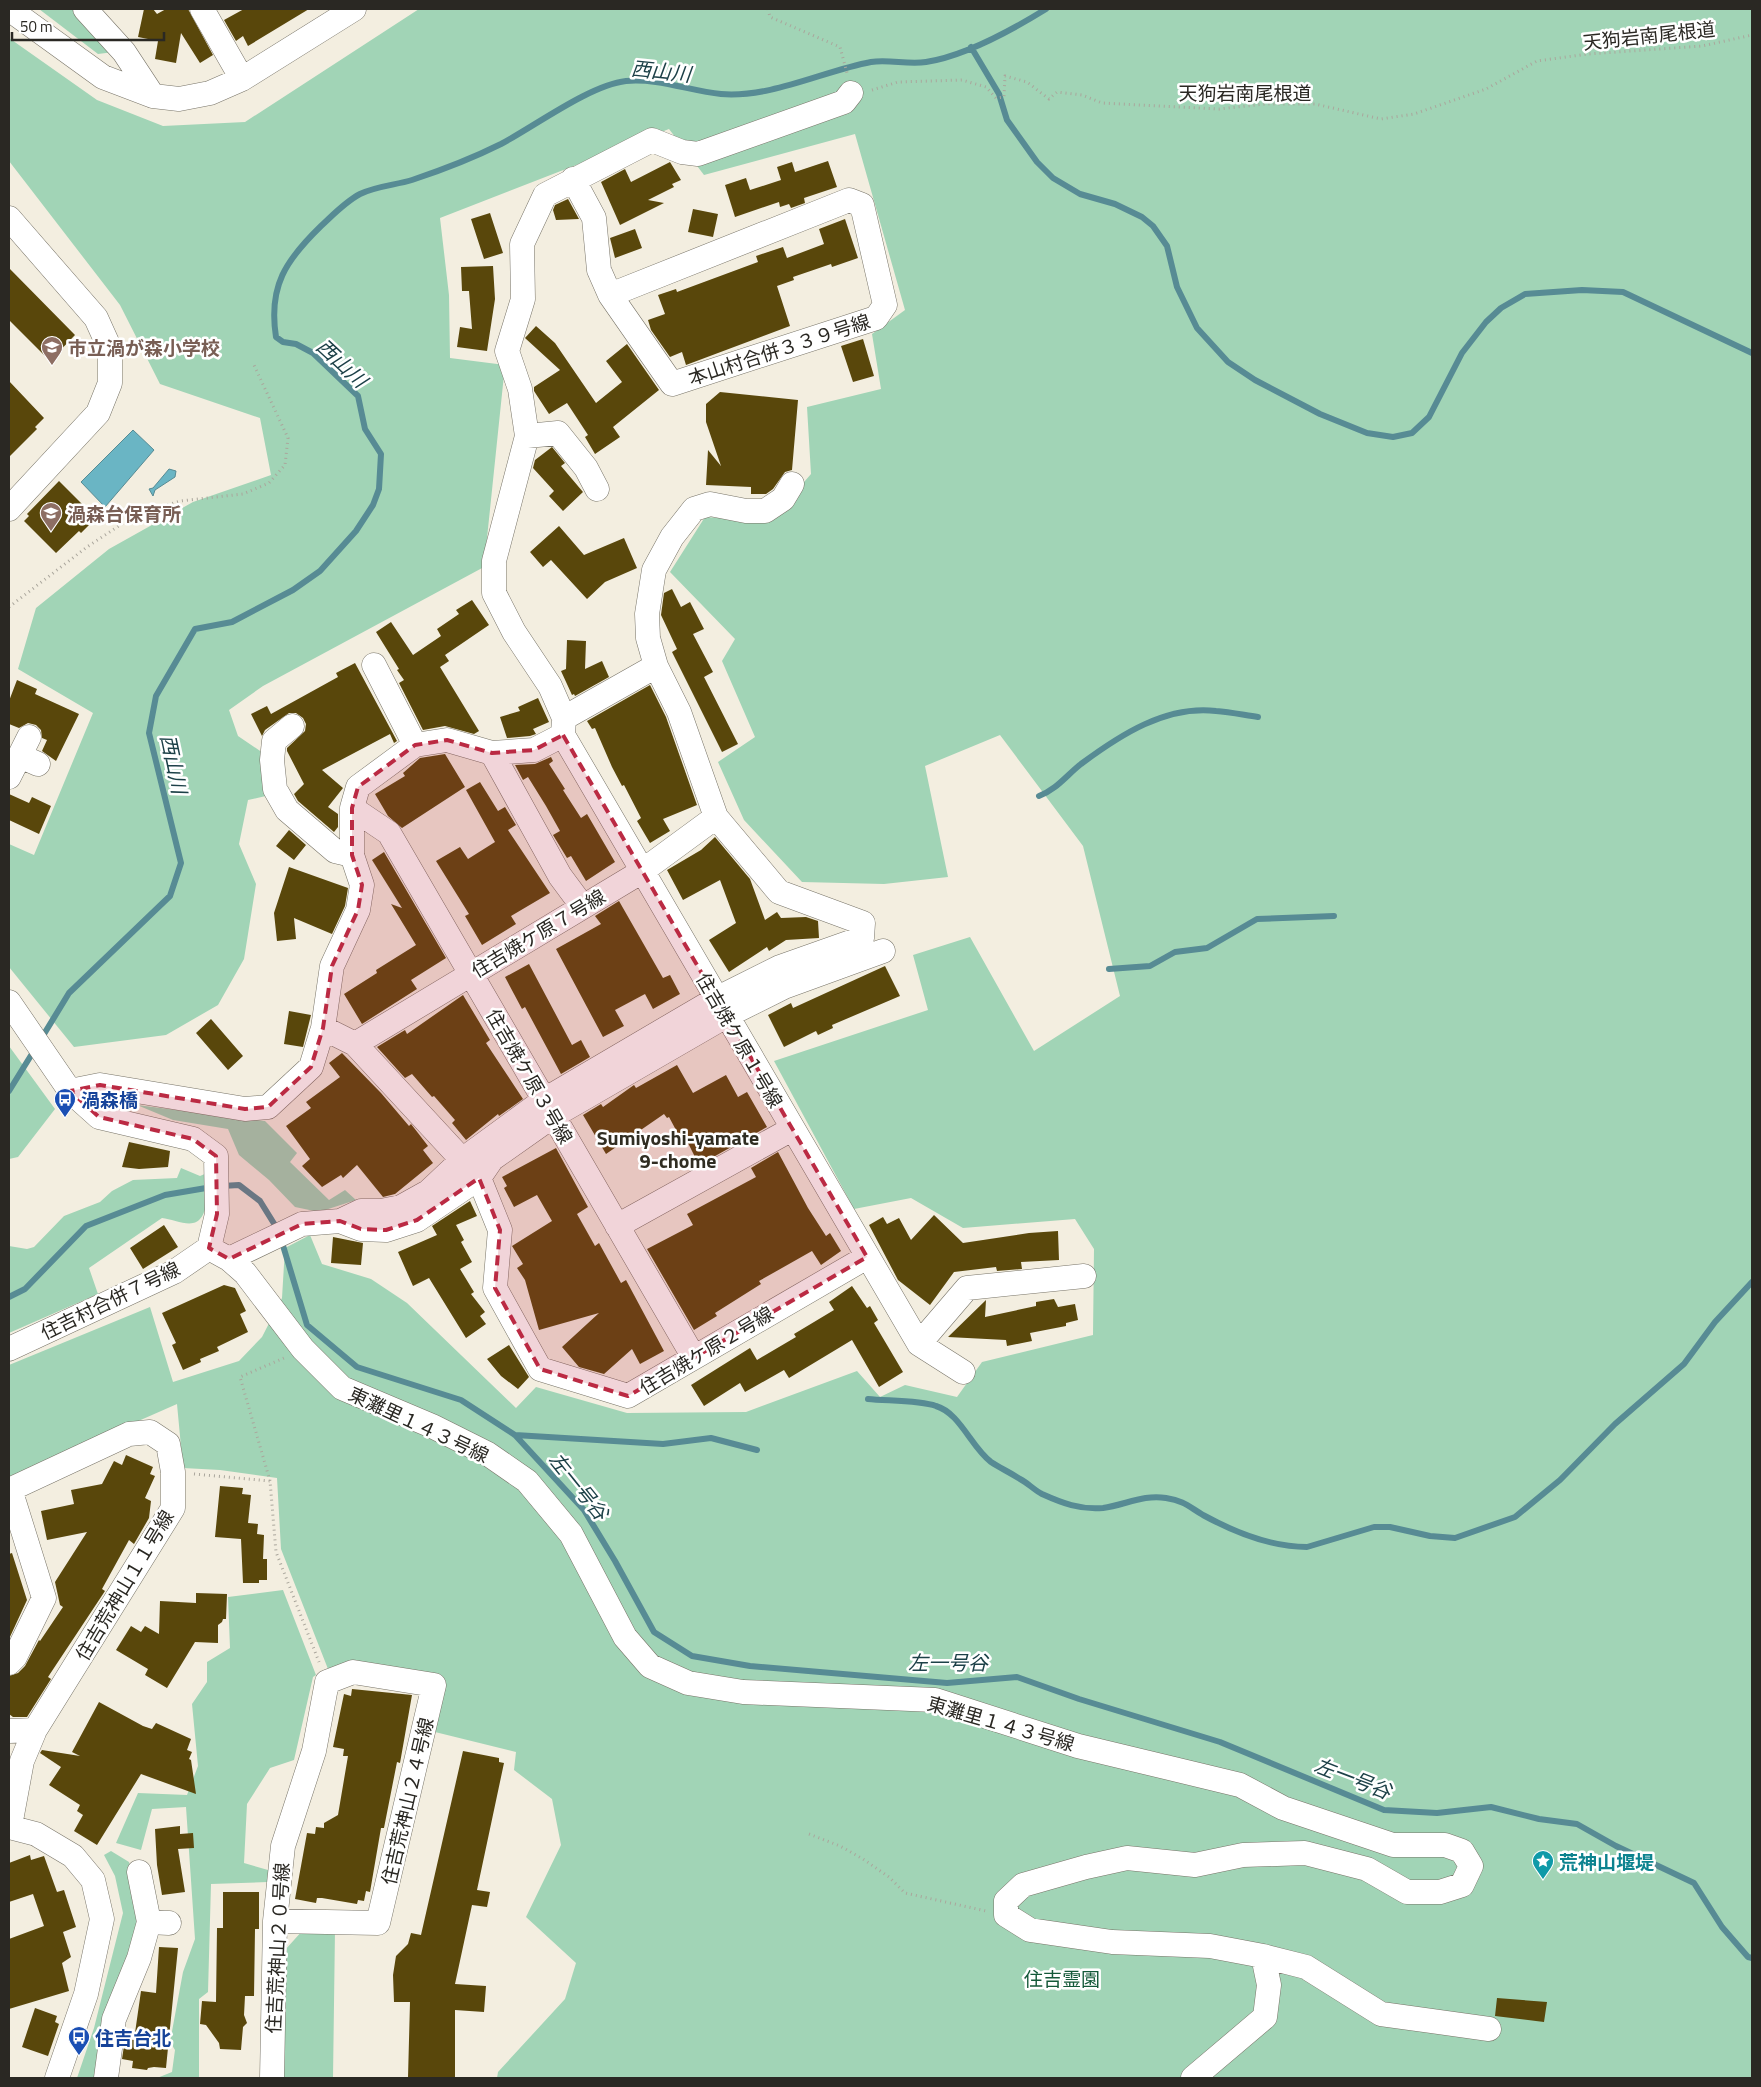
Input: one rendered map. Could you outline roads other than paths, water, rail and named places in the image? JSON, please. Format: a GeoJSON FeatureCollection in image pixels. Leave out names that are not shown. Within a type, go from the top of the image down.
{"type":"FeatureCollection","features":[{"type":"Feature","properties":{"kind":"street"},"geometry":{"type":"LineString","coordinates":[[9,9],[103,77],[152,96],[179,99],[210,93],[242,79],[326,16],[354,9]]}},
{"type":"Feature","properties":{"kind":"street"},"geometry":{"type":"LineString","coordinates":[[85,9],[124,52],[152,96]]}},
{"type":"Feature","properties":{"kind":"street"},"geometry":{"type":"LineString","coordinates":[[202,9],[242,79]]}},
{"type":"Feature","properties":{"kind":"street"},"geometry":{"type":"LineString","coordinates":[[597,489],[586,468],[558,433],[527,436],[520,388],[507,351],[523,299],[522,244],[545,195],[652,140],[682,152],[698,154],[844,102],[849,83]]}},
{"type":"Feature","properties":{"kind":"street","name":"本山村合併３３９号線"},"geometry":{"type":"LineString","coordinates":[[573,179],[594,218],[599,270],[610,295],[672,384],[876,318],[884,305],[862,205],[849,200],[610,295]]}},
{"type":"Feature","properties":{"kind":"street"},"geometry":{"type":"LineString","coordinates":[[9,218],[96,318],[110,349],[110,382],[98,413],[9,509]]}},
{"type":"Feature","properties":{"kind":"street","name":"住吉焼ケ原１号線"},"geometry":{"type":"LineString","coordinates":[[527,436],[494,561],[494,593],[514,632],[550,686],[564,727],[641,872],[918,1344],[963,1372]]}},
{"type":"Feature","properties":{"kind":"street"},"geometry":{"type":"LineString","coordinates":[[239,1254],[302,1224],[340,1221],[361,1210],[381,1211],[401,1206],[428,1192],[462,1160],[721,1007],[780,967],[862,938],[863,923],[779,892],[716,817],[679,712],[656,666],[648,638],[647,614],[654,570],[672,537],[694,509],[710,504],[765,511],[783,499],[792,484]]}},
{"type":"Feature","properties":{"kind":"street"},"geometry":{"type":"LineString","coordinates":[[374,665],[415,745]]}},
{"type":"Feature","properties":{"kind":"street"},"geometry":{"type":"LineString","coordinates":[[66,1087],[100,1085],[245,1109],[268,1107],[311,1067],[323,1028],[332,966],[358,910],[362,885],[352,855],[352,808],[358,787],[415,745],[447,740],[492,753],[534,750],[564,727],[656,666]]}},
{"type":"Feature","properties":{"kind":"street"},"geometry":{"type":"LineString","coordinates":[[292,726],[274,741],[272,760],[275,790],[287,810],[300,822],[335,851],[352,855]]}},
{"type":"Feature","properties":{"kind":"street"},"geometry":{"type":"LineString","coordinates":[[9,777],[29,752]]}},
{"type":"Feature","properties":{"kind":"street"},"geometry":{"type":"LineString","coordinates":[[492,753],[560,876],[583,907]]}},
{"type":"Feature","properties":{"kind":"street","name":"住吉焼ケ原３号線"},"geometry":{"type":"LineString","coordinates":[[352,808],[388,833],[693,1356]]}},
{"type":"Feature","properties":{"kind":"street","name":"住吉焼ケ原７号線"},"geometry":{"type":"LineString","coordinates":[[355,1044],[470,973],[641,872],[716,817]]}},
{"type":"Feature","properties":{"kind":"street"},"geometry":{"type":"LineString","coordinates":[[721,1007],[784,987],[883,951]]}},
{"type":"Feature","properties":{"kind":"street"},"geometry":{"type":"LineString","coordinates":[[10,1005],[66,1087],[99,1117],[193,1139],[216,1156],[217,1214],[209,1248]]}},
{"type":"Feature","properties":{"kind":"street","name":"住吉焼ケ原２号線"},"geometry":{"type":"LineString","coordinates":[[323,1028],[355,1044],[479,1178],[500,1230],[495,1288],[540,1369],[628,1396],[693,1356],[867,1257]]}},
{"type":"Feature","properties":{"kind":"street"},"geometry":{"type":"LineString","coordinates":[[340,1221],[361,1229],[386,1230],[418,1220],[479,1178],[492,1159],[549,1108]]}},
{"type":"Feature","properties":{"kind":"street"},"geometry":{"type":"LineString","coordinates":[[617,1226],[792,1129]]}},
{"type":"Feature","properties":{"kind":"street","name":"東灘里１４３号線"},"geometry":{"type":"LineString","coordinates":[[209,1248],[239,1254],[245,1273],[303,1349],[342,1388],[432,1426],[488,1454],[527,1481],[571,1534],[625,1637],[650,1666],[688,1683],[742,1692],[935,1700],[1078,1746],[1240,1785],[1283,1808],[1394,1845],[1445,1844],[1462,1851],[1471,1866],[1462,1885],[1440,1892],[1407,1892],[1367,1870],[1305,1853],[1243,1855],[1195,1865],[1127,1858],[1086,1867],[1024,1885],[1006,1901],[1006,1916],[1030,1930],[1112,1942],[1210,1946],[1263,1956]]}},
{"type":"Feature","properties":{"kind":"street","name":"住吉村合併７号線"},"geometry":{"type":"LineString","coordinates":[[9,1349],[174,1272],[209,1248]]}},
{"type":"Feature","properties":{"kind":"street"},"geometry":{"type":"LineString","coordinates":[[918,1344],[968,1288],[1084,1276]]}},
{"type":"Feature","properties":{"kind":"street","name":"住吉荒神山１１号線"},"geometry":{"type":"LineString","coordinates":[[10,1490],[129,1434],[150,1432],[168,1444],[173,1472],[173,1508],[35,1730],[22,1761],[10,1826]]}},
{"type":"Feature","properties":{"kind":"street"},"geometry":{"type":"LineString","coordinates":[[9,1663],[14,1657],[44,1598],[10,1490]]}},
{"type":"Feature","properties":{"kind":"street","name":"住吉荒神山２４号線"},"geometry":{"type":"LineString","coordinates":[[275,1921],[378,1923],[434,1685],[353,1672],[327,1682]]}},
{"type":"Feature","properties":{"kind":"street","name":"住吉荒神山２０号線"},"geometry":{"type":"LineString","coordinates":[[272,2078],[275,1921],[283,1846],[314,1751],[327,1682]]}},
{"type":"Feature","properties":{"kind":"street"},"geometry":{"type":"LineString","coordinates":[[9,1731],[35,1730]]}},
{"type":"Feature","properties":{"kind":"street"},"geometry":{"type":"LineString","coordinates":[[10,1826],[36,1834],[73,1856],[93,1880],[102,1919],[86,1994],[57,2078]]}},
{"type":"Feature","properties":{"kind":"street"},"geometry":{"type":"LineString","coordinates":[[106,2078],[114,2019],[139,1958],[159,1923],[139,1872]]}},
{"type":"Feature","properties":{"kind":"street"},"geometry":{"type":"LineString","coordinates":[[1193,2078],[1265,2017],[1269,1985],[1263,1956],[1306,1967],[1381,2014],[1489,2029]]}},
{"type":"Feature","properties":{"kind":"water"},"geometry":{"type":"Polygon","coordinates":[[[133,430],[154,450],[105,507],[81,482],[133,430]]]}},
{"type":"Feature","properties":{"kind":"water"},"geometry":{"type":"Polygon","coordinates":[[[169,469],[176,471],[175,477],[155,490],[153,496],[149,489],[153,488],[169,469]]]}},
{"type":"Feature","properties":{"kind":"waterway","name":"西山川"},"geometry":{"type":"LineString","coordinates":[[41,1039],[69,993],[170,896],[181,863],[149,733],[156,696],[195,629],[232,622],[293,590],[320,571],[356,531],[373,505],[379,489],[381,454],[365,429],[358,396],[313,353],[296,344],[283,342],[276,337],[274,319],[277,288],[289,263],[309,238],[340,208],[360,194],[412,180],[480,154],[501,144],[563,107],[612,84],[626,81],[650,81],[721,94],[759,92],[871,62],[919,63],[941,59],[988,41],[1046,9]]}},
{"type":"Feature","properties":{"kind":"waterway"},"geometry":{"type":"LineString","coordinates":[[971,47],[999,94],[1007,120],[1037,162],[1053,178],[1080,194],[1115,204],[1142,217],[1153,226],[1167,246],[1177,287],[1197,328],[1228,362],[1255,380],[1320,414],[1367,433],[1393,437],[1412,433],[1429,417],[1462,353],[1486,322],[1501,308],[1525,294],[1582,290],[1623,292],[1752,353]]}},
{"type":"Feature","properties":{"kind":"waterway"},"geometry":{"type":"LineString","coordinates":[[1039,796],[1056,786],[1081,764],[1112,743],[1144,724],[1162,717],[1197,710],[1221,711],[1258,717]]}},
{"type":"Feature","properties":{"kind":"waterway"},"geometry":{"type":"LineString","coordinates":[[1109,969],[1150,966],[1175,952],[1207,948],[1257,919],[1334,916]]}},
{"type":"Feature","properties":{"kind":"waterway","name":"西山川"},"geometry":{"type":"LineString","coordinates":[[9,1091],[35,1049]]}},
{"type":"Feature","properties":{"kind":"waterway"},"geometry":{"type":"LineString","coordinates":[[222,1186],[239,1185],[260,1201],[278,1230]]}},
{"type":"Feature","properties":{"kind":"waterway"},"geometry":{"type":"LineString","coordinates":[[9,1297],[25,1289],[86,1226],[165,1195],[212,1187]]}},
{"type":"Feature","properties":{"kind":"waterway","name":"左一号谷"},"geometry":{"type":"LineString","coordinates":[[281,1239],[307,1325],[357,1367],[461,1400],[515,1435],[584,1510],[615,1561],[654,1632],[692,1656],[750,1666],[947,1683],[1017,1677],[1079,1699],[1220,1742],[1384,1810],[1437,1813],[1491,1807],[1539,1819],[1577,1824],[1616,1846],[1694,1883],[1722,1927],[1748,1957],[1752,1958]]}},
{"type":"Feature","properties":{"kind":"waterway"},"geometry":{"type":"LineString","coordinates":[[868,1399],[929,1404],[944,1410],[959,1423],[977,1448],[991,1462],[1036,1491],[1071,1505],[1103,1508],[1150,1497],[1172,1499],[1182,1502],[1203,1515],[1240,1533],[1266,1541],[1293,1546],[1307,1547],[1374,1527],[1390,1527],[1430,1536],[1455,1538],[1515,1517],[1560,1480],[1615,1424],[1684,1364],[1715,1322],[1752,1282]]}},
{"type":"Feature","properties":{"kind":"waterway"},"geometry":{"type":"LineString","coordinates":[[515,1435],[663,1444],[711,1438],[757,1450]]}},
{"type":"Feature","properties":{"kind":"place","name":"市立渦が森小学校"},"geometry":{"type":"Point","coordinates":[52,366]}},
{"type":"Feature","properties":{"kind":"place","name":"渦森台保育所"},"geometry":{"type":"Point","coordinates":[51,532]}},
{"type":"Feature","properties":{"kind":"place","name":"渦森橋"},"geometry":{"type":"Point","coordinates":[65,1118]}},
{"type":"Feature","properties":{"kind":"place","name":"荒神山堰堤"},"geometry":{"type":"Point","coordinates":[1543,1880]}},
{"type":"Feature","properties":{"kind":"place","name":"住吉台北"},"geometry":{"type":"Point","coordinates":[79,2056]}},
{"type":"Feature","properties":{"kind":"district","name":"Sumiyoshi-yamate 9-chome"},"geometry":{"type":"Point","coordinates":[678,1148]}},
{"type":"Feature","properties":{"kind":"park label","name":"住吉霊園"},"geometry":{"type":"Point","coordinates":[1062,1978]}}]}
